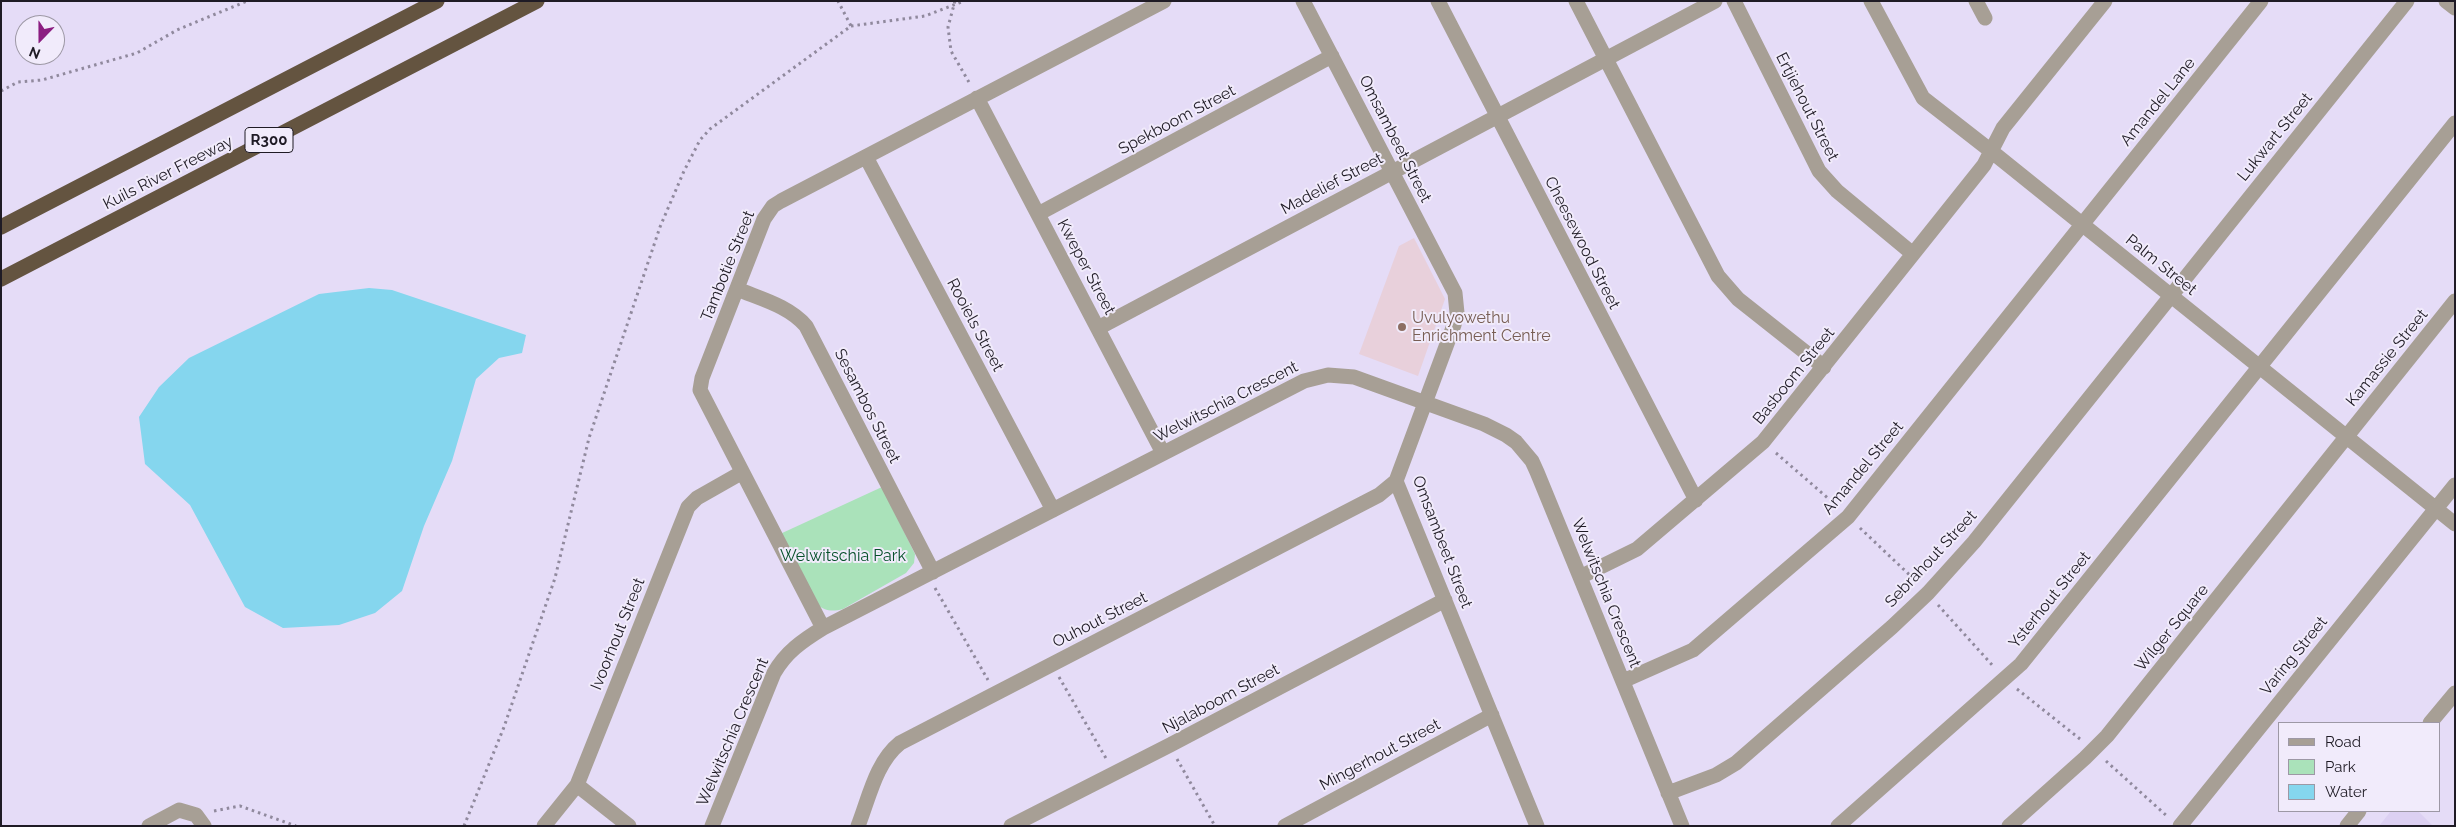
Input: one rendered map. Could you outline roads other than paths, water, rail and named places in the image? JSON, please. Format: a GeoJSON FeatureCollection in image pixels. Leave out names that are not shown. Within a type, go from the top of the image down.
{"type":"FeatureCollection","features":[{"type":"Feature","properties":{"kind":"highway","name":"Kuils River Freeway"},"geometry":{"type":"LineString","coordinates":[[1,227],[438,1]]}},
{"type":"Feature","properties":{"kind":"highway","name":"Kuils River Freeway"},"geometry":{"type":"LineString","coordinates":[[1,279],[536,1]]}},
{"type":"Feature","properties":{"kind":"street","name":"Tambotie Street"},"geometry":{"type":"LineString","coordinates":[[824,628],[700,390],[702,378],[764,219],[773,206],[1164,1]]}},
{"type":"Feature","properties":{"kind":"street","name":"Omsambeet Street"},"geometry":{"type":"LineString","coordinates":[[1303,1],[1455,293],[1454,325],[1396,481],[1536,826]]}},
{"type":"Feature","properties":{"kind":"street","name":"Cheesewood Street"},"geometry":{"type":"LineString","coordinates":[[1438,1],[1696,500]]}},
{"type":"Feature","properties":{"kind":"street"},"geometry":{"type":"LineString","coordinates":[[1576,1],[1722,281],[1738,299],[1824,367]]}},
{"type":"Feature","properties":{"kind":"street","name":"Madelief Street"},"geometry":{"type":"LineString","coordinates":[[1098,328],[1715,1]]}},
{"type":"Feature","properties":{"kind":"street","name":"Ertjiehout Street"},"geometry":{"type":"LineString","coordinates":[[1734,1],[1818,170],[1838,191],[1913,254]]}},
{"type":"Feature","properties":{"kind":"street"},"geometry":{"type":"LineString","coordinates":[[1871,1],[1923,98],[1991,151],[2003,128],[2105,1]]}},
{"type":"Feature","properties":{"kind":"street"},"geometry":{"type":"LineString","coordinates":[[1976,1],[1985,18]]}},
{"type":"Feature","properties":{"kind":"street","name":"Amandel Lane"},"geometry":{"type":"LineString","coordinates":[[2082,224],[2261,1]]}},
{"type":"Feature","properties":{"kind":"street","name":"Lukwart Street"},"geometry":{"type":"LineString","coordinates":[[2170,295],[2407,1]]}},
{"type":"Feature","properties":{"kind":"street"},"geometry":{"type":"LineString","coordinates":[[2446,1],[2455,8]]}},
{"type":"Feature","properties":{"kind":"street","name":"Spekboom Street"},"geometry":{"type":"LineString","coordinates":[[1038,214],[1332,56]]}},
{"type":"Feature","properties":{"kind":"street","name":"Kweper Street"},"geometry":{"type":"LineString","coordinates":[[977,98],[1163,453]]}},
{"type":"Feature","properties":{"kind":"street"},"geometry":{"type":"LineString","coordinates":[[2259,366],[2455,123]]}},
{"type":"Feature","properties":{"kind":"street","name":"Basboom Street"},"geometry":{"type":"LineString","coordinates":[[1580,577],[1637,549],[1763,442],[1984,165],[1991,151]]}},
{"type":"Feature","properties":{"kind":"street","name":"Palm Street"},"geometry":{"type":"LineString","coordinates":[[1991,151],[2455,524]]}},
{"type":"Feature","properties":{"kind":"street","name":"Rooiels Street"},"geometry":{"type":"LineString","coordinates":[[866,156],[1053,510]]}},
{"type":"Feature","properties":{"kind":"street","name":"Amandel Street"},"geometry":{"type":"LineString","coordinates":[[1623,681],[1692,650],[1848,516],[2082,224]]}},
{"type":"Feature","properties":{"kind":"street","name":"Sesambos Street"},"geometry":{"type":"LineString","coordinates":[[737,290],[784,309],[800,319],[806,326],[930,573]]}},
{"type":"Feature","properties":{"kind":"street","name":"Sebrahout Street"},"geometry":{"type":"LineString","coordinates":[[1668,793],[1716,775],[1736,763],[1892,627],[1928,593],[1974,542],[2170,295]]}},
{"type":"Feature","properties":{"kind":"street","name":"Kamassie Street"},"geometry":{"type":"LineString","coordinates":[[2346,436],[2455,301]]}},
{"type":"Feature","properties":{"kind":"street","name":"Ysterhout Street"},"geometry":{"type":"LineString","coordinates":[[1838,826],[2005,680],[2052,627],[2259,366]]}},
{"type":"Feature","properties":{"kind":"street","name":"Welwitschia Crescent"},"geometry":{"type":"LineString","coordinates":[[712,826],[774,673],[796,645],[824,628],[1304,381],[1328,375],[1354,377],[1496,429],[1524,451],[1537,472],[1682,826]]}},
{"type":"Feature","properties":{"kind":"street","name":"Wilger Square"},"geometry":{"type":"LineString","coordinates":[[2009,826],[2094,750],[2216,603],[2346,436]]}},
{"type":"Feature","properties":{"kind":"street","name":"Ivoorhout Street"},"geometry":{"type":"LineString","coordinates":[[544,826],[577,785],[688,507],[697,498],[742,473]]}},
{"type":"Feature","properties":{"kind":"street","name":"Ouhout Street"},"geometry":{"type":"LineString","coordinates":[[858,826],[882,765],[892,749],[900,743],[1380,495],[1396,481]]}},
{"type":"Feature","properties":{"kind":"street"},"geometry":{"type":"LineString","coordinates":[[2436,508],[2455,485]]}},
{"type":"Feature","properties":{"kind":"street","name":"Varing Street"},"geometry":{"type":"LineString","coordinates":[[2175,823],[2436,508]]}},
{"type":"Feature","properties":{"kind":"street","name":"Njalaboom Street"},"geometry":{"type":"LineString","coordinates":[[1011,826],[1115,774],[1445,600]]}},
{"type":"Feature","properties":{"kind":"street"},"geometry":{"type":"LineString","coordinates":[[2431,722],[2455,693]]}},
{"type":"Feature","properties":{"kind":"street","name":"Mingerhout Street"},"geometry":{"type":"LineString","coordinates":[[1285,826],[1492,715]]}},
{"type":"Feature","properties":{"kind":"street"},"geometry":{"type":"LineString","coordinates":[[577,785],[630,826]]}},
{"type":"Feature","properties":{"kind":"street"},"geometry":{"type":"LineString","coordinates":[[149,826],[179,810],[200,820]]}},
{"type":"Feature","properties":{"kind":"street"},"geometry":{"type":"LineString","coordinates":[[2347,826],[2358,812]]}},
{"type":"Feature","properties":{"kind":"water"},"geometry":{"type":"Polygon","coordinates":[[[369,288],[392,290],[526,335],[522,353],[499,358],[476,379],[452,461],[424,526],[402,591],[375,613],[339,625],[283,628],[245,607],[190,505],[145,464],[139,417],[159,387],[189,358],[319,294],[369,288]]]}},
{"type":"Feature","properties":{"kind":"place","name":"Uvulyowethu Enrichment Centre"},"geometry":{"type":"Point","coordinates":[1402,327]}},
{"type":"Feature","properties":{"kind":"park label","name":"Welwitschia Park"},"geometry":{"type":"Point","coordinates":[843,556]}}]}
